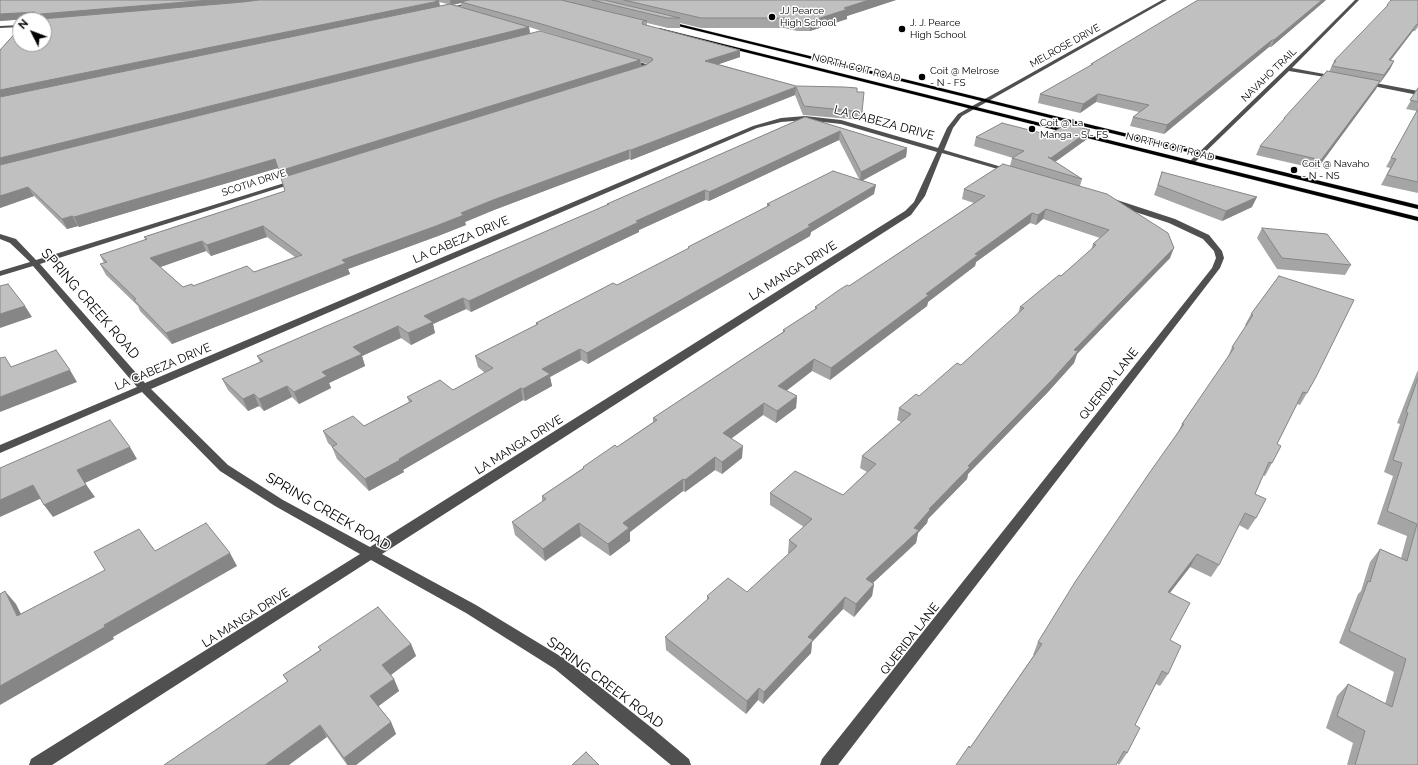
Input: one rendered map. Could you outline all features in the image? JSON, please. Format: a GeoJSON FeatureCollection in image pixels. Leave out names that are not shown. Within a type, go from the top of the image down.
{"type":"FeatureCollection","features":[{"type":"Feature","properties":{"kind":"main road","name":"NORTH COIT ROAD"},"geometry":{"type":"LineString","coordinates":[[659,20],[1418,208]]}},
{"type":"Feature","properties":{"kind":"main road","name":"NORTH COIT ROAD"},"geometry":{"type":"LineString","coordinates":[[652,27],[1418,220]]}},
{"type":"Feature","properties":{"kind":"street"},"geometry":{"type":"LineString","coordinates":[[436,11],[488,0]]}},
{"type":"Feature","properties":{"kind":"street","name":"MELROSE DRIVE"},"geometry":{"type":"LineString","coordinates":[[972,107],[1165,0]]}},
{"type":"Feature","properties":{"kind":"street","name":"NAVAHO TRAIL"},"geometry":{"type":"LineString","coordinates":[[1191,162],[1357,0]]}},
{"type":"Feature","properties":{"kind":"street"},"geometry":{"type":"LineString","coordinates":[[438,4],[466,12]]}},
{"type":"Feature","properties":{"kind":"street"},"geometry":{"type":"LineString","coordinates":[[0,28],[12,27]]}},
{"type":"Feature","properties":{"kind":"street"},"geometry":{"type":"LineString","coordinates":[[622,58],[650,66],[644,70]]}},
{"type":"Feature","properties":{"kind":"street"},"geometry":{"type":"LineString","coordinates":[[1288,69],[1341,79]]}},
{"type":"Feature","properties":{"kind":"street"},"geometry":{"type":"LineString","coordinates":[[1356,81],[1418,93]]}},
{"type":"Feature","properties":{"kind":"street","name":"LA MANGA DRIVE"},"geometry":{"type":"LineString","coordinates":[[37,765],[908,214],[921,196],[953,123],[960,115],[972,107]]}},
{"type":"Feature","properties":{"kind":"street","name":"LA CABEZA DRIVE"},"geometry":{"type":"LineString","coordinates":[[0,450],[755,127],[781,120],[805,118],[826,119],[940,151]]}},
{"type":"Feature","properties":{"kind":"street"},"geometry":{"type":"LineString","coordinates":[[940,151],[1022,175]]}},
{"type":"Feature","properties":{"kind":"street","name":"SCOTIA DRIVE"},"geometry":{"type":"LineString","coordinates":[[0,274],[301,179]]}},
{"type":"Feature","properties":{"kind":"street","name":"QUERIDA LANE"},"geometry":{"type":"LineString","coordinates":[[828,765],[1216,268],[1220,258],[1218,251],[1206,237],[1196,231],[1142,210],[1097,197]]}},
{"type":"Feature","properties":{"kind":"street","name":"SPRING CREEK ROAD"},"geometry":{"type":"LineString","coordinates":[[0,236],[13,241],[35,263],[144,388],[224,468],[279,502],[471,609],[560,664],[646,733],[683,765]]}},
{"type":"Feature","properties":{"kind":"building"},"geometry":{"type":"Polygon","coordinates":[[[0,0],[210,0],[52,13],[12,12],[12,13],[0,14],[0,0]]]}},
{"type":"Feature","properties":{"kind":"building"},"geometry":{"type":"Polygon","coordinates":[[[259,0],[439,1],[0,90],[0,50],[12,37],[12,52],[52,52],[52,18],[259,0]]]}},
{"type":"Feature","properties":{"kind":"building"},"geometry":{"type":"Polygon","coordinates":[[[469,0],[561,0],[647,21],[643,21],[642,24],[740,50],[705,61],[796,86],[857,88],[857,92],[864,92],[862,112],[804,106],[796,87],[631,150],[493,200],[461,213],[464,215],[342,260],[346,263],[166,333],[134,300],[136,299],[100,264],[107,262],[100,255],[147,239],[144,237],[285,191],[281,178],[646,65],[653,60],[652,58],[545,25],[461,2],[469,0]],[[263,226],[207,245],[202,241],[150,258],[183,287],[192,284],[193,286],[247,266],[254,272],[302,255],[263,226]]]}},
{"type":"Feature","properties":{"kind":"building"},"geometry":{"type":"Polygon","coordinates":[[[592,0],[604,0],[680,18],[667,18],[592,0]]]}},
{"type":"Feature","properties":{"kind":"building","name":"JJ Pearce High School"},"geometry":{"type":"Polygon","coordinates":[[[624,0],[869,0],[844,8],[848,9],[811,21],[797,21],[784,18],[701,18],[624,0]]]}},
{"type":"Feature","properties":{"kind":"building"},"geometry":{"type":"Polygon","coordinates":[[[1198,0],[1322,0],[1167,125],[1133,117],[1149,105],[1098,94],[1083,104],[1040,94],[1093,64],[1091,64],[1198,0]]]}},
{"type":"Feature","properties":{"kind":"building"},"geometry":{"type":"Polygon","coordinates":[[[1391,0],[1418,0],[1418,24],[1389,60],[1394,61],[1384,75],[1332,66],[1336,61],[1334,61],[1388,5],[1391,0]]]}},
{"type":"Feature","properties":{"kind":"building"},"geometry":{"type":"Polygon","coordinates":[[[450,4],[529,27],[0,158],[0,97],[450,4]]]}},
{"type":"Feature","properties":{"kind":"building"},"geometry":{"type":"Polygon","coordinates":[[[540,31],[640,60],[279,171],[275,159],[74,217],[72,216],[62,219],[28,187],[0,196],[0,165],[540,31]]]}},
{"type":"Feature","properties":{"kind":"building"},"geometry":{"type":"Polygon","coordinates":[[[1327,71],[1380,81],[1321,160],[1260,146],[1284,118],[1327,71]]]}},
{"type":"Feature","properties":{"kind":"building"},"geometry":{"type":"Polygon","coordinates":[[[1418,88],[1418,102],[1410,100],[1418,88]]]}},
{"type":"Feature","properties":{"kind":"building"},"geometry":{"type":"Polygon","coordinates":[[[1418,109],[1418,182],[1387,175],[1396,159],[1391,158],[1418,109]]]}},
{"type":"Feature","properties":{"kind":"building"},"geometry":{"type":"Polygon","coordinates":[[[805,117],[907,148],[861,172],[840,131],[709,192],[705,190],[636,221],[639,222],[469,301],[463,298],[424,316],[433,322],[408,333],[398,326],[353,347],[362,354],[322,372],[327,376],[294,392],[287,386],[259,399],[254,394],[243,399],[222,379],[263,361],[257,356],[609,204],[607,204],[805,117]]]}},
{"type":"Feature","properties":{"kind":"building"},"geometry":{"type":"Polygon","coordinates":[[[1002,123],[1049,135],[1066,124],[1090,130],[1051,158],[1048,157],[1082,179],[1012,158],[1024,151],[976,137],[1002,123]]]}},
{"type":"Feature","properties":{"kind":"building"},"geometry":{"type":"Polygon","coordinates":[[[1003,164],[1107,194],[1168,233],[1174,248],[1074,350],[1078,351],[929,509],[930,510],[914,528],[919,530],[866,579],[874,584],[856,604],[845,597],[808,637],[813,640],[764,692],[759,688],[747,701],[665,637],[709,598],[707,596],[728,578],[747,592],[797,546],[789,540],[812,519],[770,493],[795,471],[843,495],[876,464],[862,456],[911,414],[899,408],[916,394],[919,396],[957,363],[961,365],[1024,308],[1020,307],[1059,275],[1061,276],[1096,245],[1093,244],[1109,230],[1046,209],[1038,215],[1032,213],[975,254],[978,255],[926,294],[929,295],[831,368],[814,359],[778,386],[797,396],[777,411],[764,403],[723,433],[743,446],[722,462],[715,457],[685,480],[683,479],[623,523],[629,528],[608,544],[579,523],[543,549],[512,522],[546,499],[542,496],[584,468],[583,467],[615,445],[617,447],[657,420],[653,418],[785,331],[783,330],[817,308],[815,307],[839,290],[847,285],[849,286],[985,196],[964,189],[1003,164]]]}},
{"type":"Feature","properties":{"kind":"building"},"geometry":{"type":"Polygon","coordinates":[[[833,171],[876,185],[808,225],[811,226],[587,353],[580,349],[542,369],[550,374],[523,389],[521,388],[399,459],[400,460],[365,479],[332,447],[337,444],[323,431],[353,416],[364,426],[412,401],[407,397],[440,380],[453,390],[493,368],[475,356],[613,283],[617,285],[689,248],[688,247],[770,205],[767,204],[833,171]]]}},
{"type":"Feature","properties":{"kind":"building"},"geometry":{"type":"Polygon","coordinates":[[[1162,172],[1257,197],[1226,211],[1158,185],[1162,172]]]}},
{"type":"Feature","properties":{"kind":"building"},"geometry":{"type":"Polygon","coordinates":[[[1262,228],[1327,234],[1351,265],[1282,258],[1262,228]]]}},
{"type":"Feature","properties":{"kind":"building"},"geometry":{"type":"Polygon","coordinates":[[[1279,276],[1354,300],[1316,377],[1307,393],[1303,392],[1277,444],[1281,446],[1272,463],[1269,462],[1255,494],[1266,499],[1256,518],[1245,513],[1219,565],[1197,554],[1168,592],[1190,603],[1170,640],[1181,646],[1168,674],[1162,671],[1135,725],[1140,728],[1127,753],[1124,751],[1116,765],[956,765],[969,746],[970,748],[1042,644],[1038,642],[1075,582],[1184,424],[1182,424],[1234,348],[1232,347],[1253,315],[1251,314],[1279,276]]]}},
{"type":"Feature","properties":{"kind":"building"},"geometry":{"type":"Polygon","coordinates":[[[8,284],[25,306],[0,314],[0,286],[8,284]]]}},
{"type":"Feature","properties":{"kind":"building"},"geometry":{"type":"Polygon","coordinates":[[[56,350],[70,370],[0,397],[0,358],[5,357],[11,367],[56,350]]]}},
{"type":"Feature","properties":{"kind":"building"},"geometry":{"type":"Polygon","coordinates":[[[1418,378],[1418,765],[1355,765],[1365,731],[1337,716],[1348,684],[1392,707],[1406,659],[1349,631],[1368,581],[1370,582],[1380,549],[1407,561],[1417,524],[1387,511],[1402,463],[1393,460],[1408,413],[1406,412],[1418,378]]]}},
{"type":"Feature","properties":{"kind":"building"},"geometry":{"type":"Polygon","coordinates":[[[110,420],[130,447],[77,470],[86,485],[44,505],[33,485],[0,500],[0,468],[110,420]]]}},
{"type":"Feature","properties":{"kind":"building"},"geometry":{"type":"Polygon","coordinates":[[[206,523],[230,553],[104,625],[105,627],[0,686],[0,594],[5,591],[17,616],[105,570],[94,552],[139,529],[155,551],[206,523]]]}},
{"type":"Feature","properties":{"kind":"building"},"geometry":{"type":"Polygon","coordinates":[[[378,607],[411,644],[382,665],[394,679],[370,696],[391,722],[344,758],[320,725],[265,765],[164,765],[288,681],[283,675],[321,650],[318,647],[378,607]]]}},
{"type":"Feature","properties":{"kind":"building"},"geometry":{"type":"Polygon","coordinates":[[[586,752],[599,765],[572,765],[586,752]]]}},
{"type":"Feature","properties":{"kind":"place","name":"JJ Pearce High School"},"geometry":{"type":"Point","coordinates":[772,17]}},
{"type":"Feature","properties":{"kind":"place","name":"J. J. Pearce High School"},"geometry":{"type":"Point","coordinates":[902,29]}},
{"type":"Feature","properties":{"kind":"place","name":"Coit @ Melrose - N - FS"},"geometry":{"type":"Point","coordinates":[922,77]}},
{"type":"Feature","properties":{"kind":"place","name":"Coit @ La Manga - S - FS"},"geometry":{"type":"Point","coordinates":[1032,129]}},
{"type":"Feature","properties":{"kind":"place","name":"Coit @ Navaho - N - NS"},"geometry":{"type":"Point","coordinates":[1294,170]}}]}
